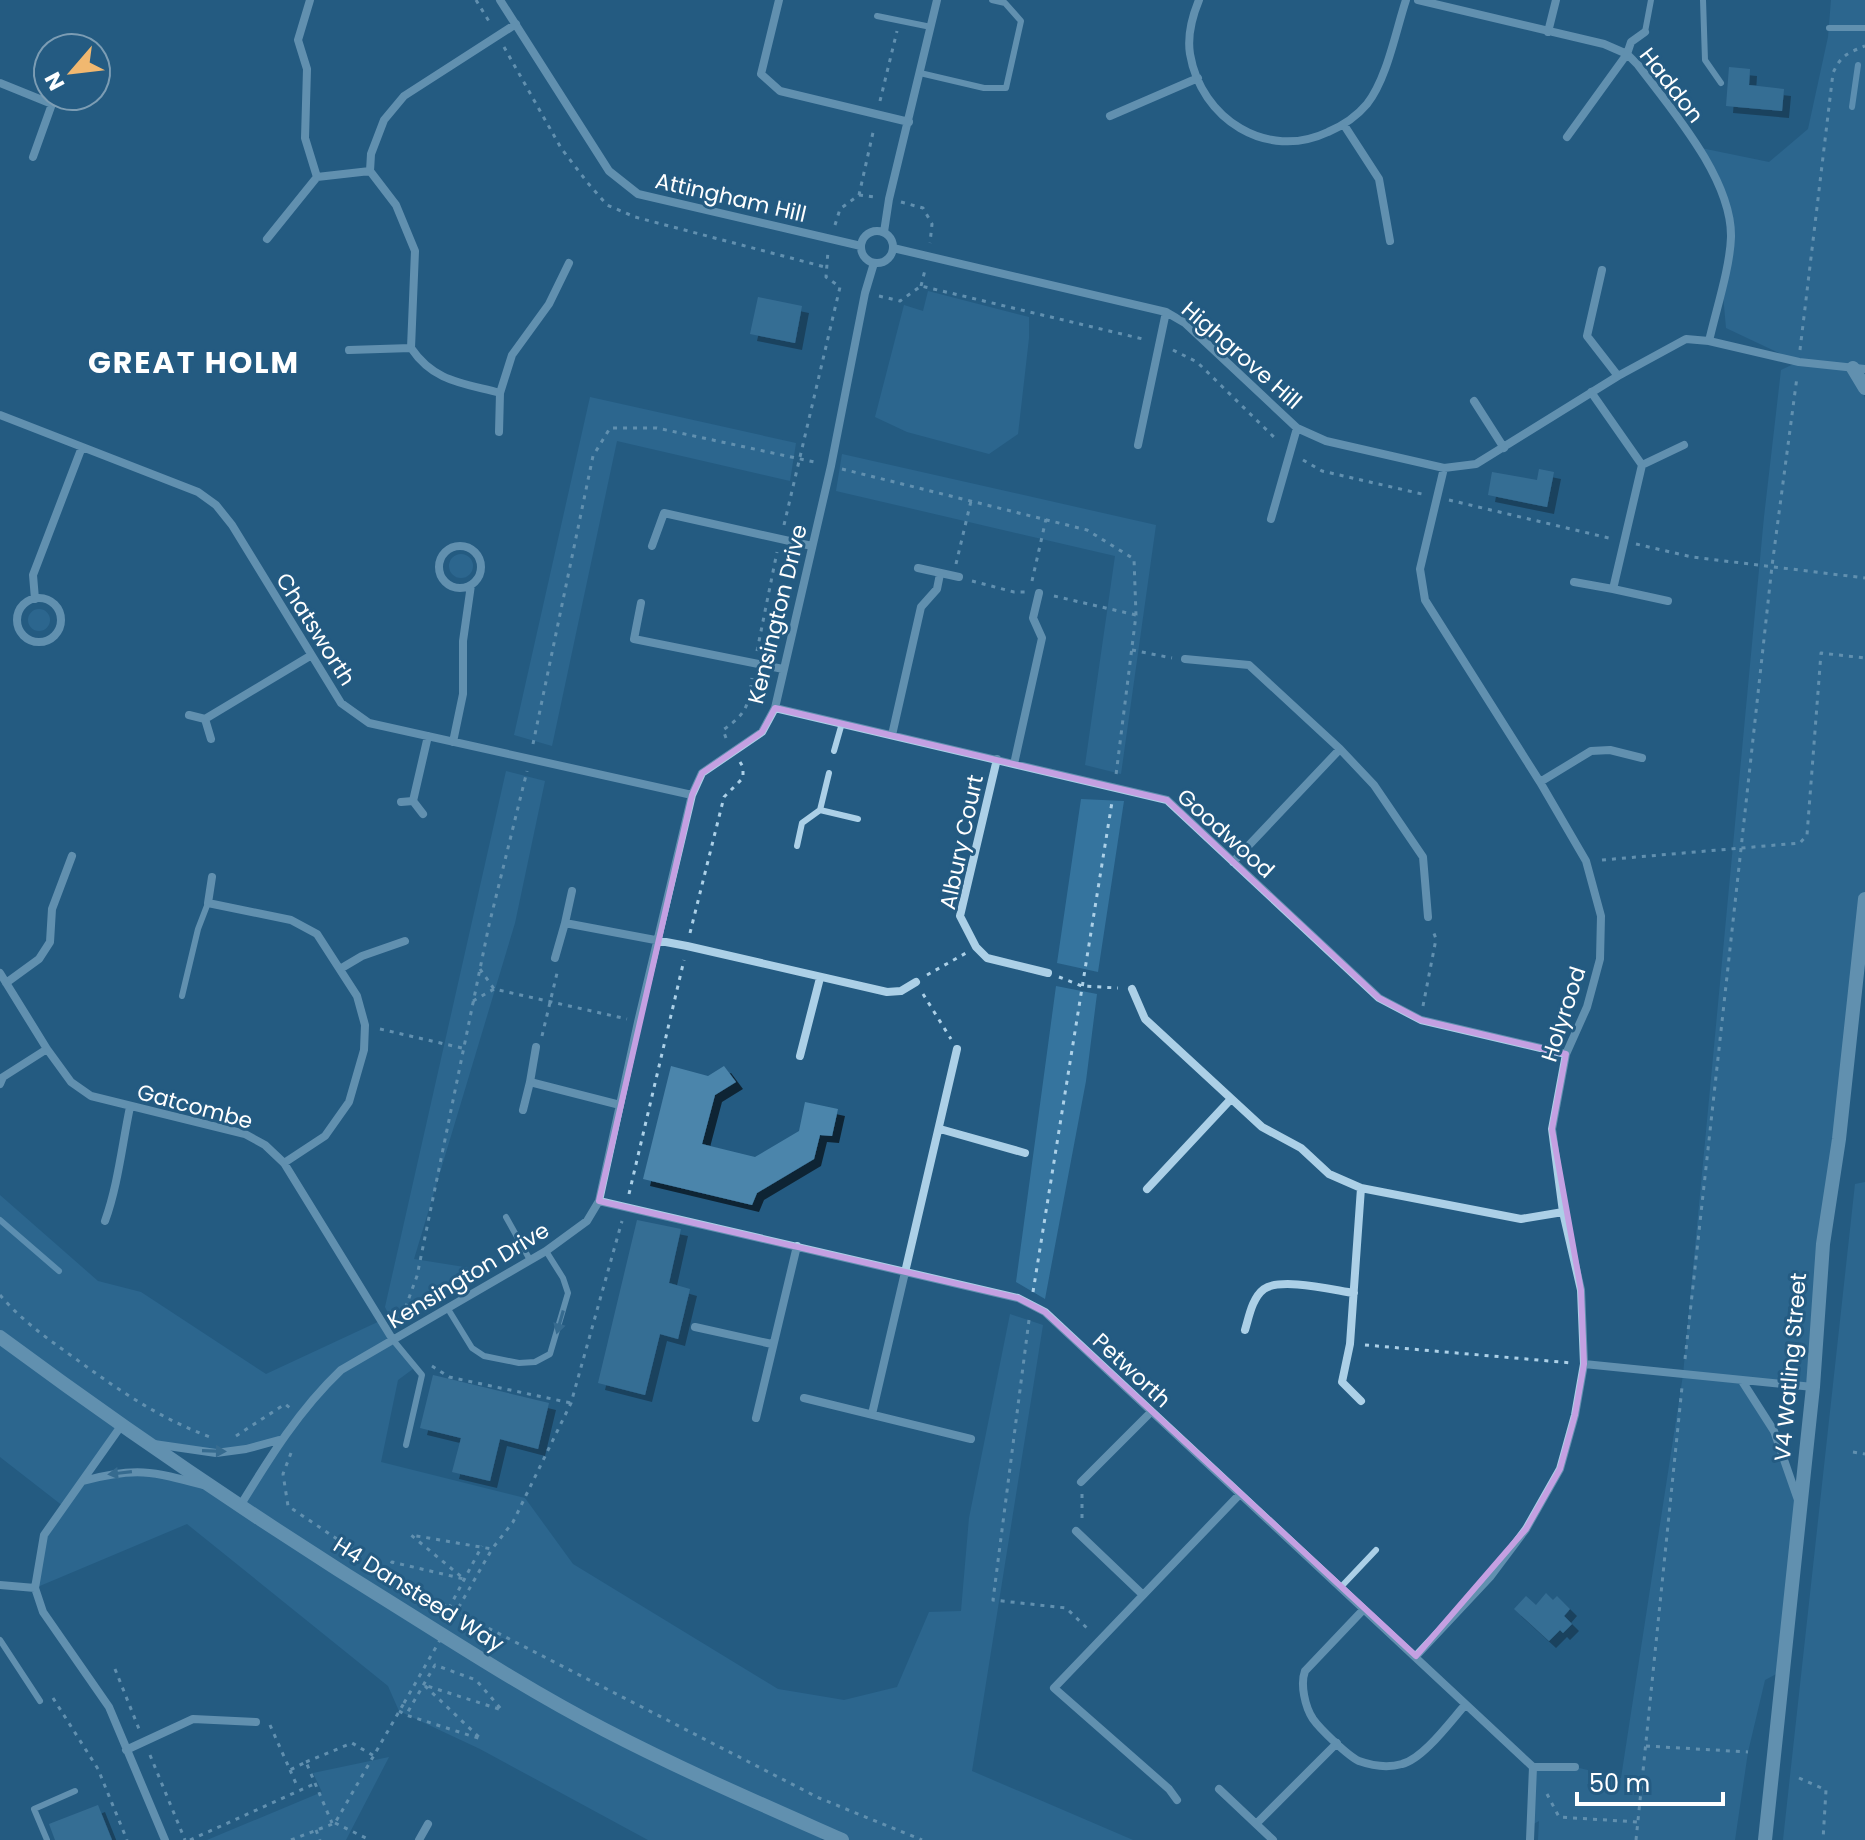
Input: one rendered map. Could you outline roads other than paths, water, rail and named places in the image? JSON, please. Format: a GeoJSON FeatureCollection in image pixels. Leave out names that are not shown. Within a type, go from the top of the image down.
{"type":"FeatureCollection","features":[{"type":"Feature","properties":{"kind":"street"},"geometry":{"type":"LineString","coordinates":[[310,0],[298,40],[307,69],[305,138],[317,177]]}},
{"type":"Feature","properties":{"kind":"street","name":"Attingham Hill"},"geometry":{"type":"LineString","coordinates":[[500,0],[609,171],[638,194],[861,246]]}},
{"type":"Feature","properties":{"kind":"street"},"geometry":{"type":"LineString","coordinates":[[779,0],[761,74],[780,91],[909,122]]}},
{"type":"Feature","properties":{"kind":"street"},"geometry":{"type":"LineString","coordinates":[[884,232],[889,199],[937,0]]}},
{"type":"Feature","properties":{"kind":"street"},"geometry":{"type":"LineString","coordinates":[[1199,0],[1190,23],[1190,53],[1198,78],[1214,107],[1240,130],[1282,144],[1312,140],[1344,125],[1367,104],[1379,83],[1406,0]]}},
{"type":"Feature","properties":{"kind":"street","name":"Haddon"},"geometry":{"type":"LineString","coordinates":[[1418,0],[1604,44],[1627,54],[1670,108],[1710,168],[1726,200],[1731,237],[1709,341]]}},
{"type":"Feature","properties":{"kind":"street"},"geometry":{"type":"LineString","coordinates":[[1548,32],[1556,0]]}},
{"type":"Feature","properties":{"kind":"street"},"geometry":{"type":"LineString","coordinates":[[500,393],[443,379],[421,364],[411,348],[415,251],[396,205],[370,171],[371,154],[384,120],[404,96],[516,24]]}},
{"type":"Feature","properties":{"kind":"street"},"geometry":{"type":"LineString","coordinates":[[1567,137],[1627,54],[1631,42],[1645,32]]}},
{"type":"Feature","properties":{"kind":"street"},"geometry":{"type":"LineString","coordinates":[[1110,116],[1198,78]]}},
{"type":"Feature","properties":{"kind":"street"},"geometry":{"type":"LineString","coordinates":[[0,83],[32,93]]}},
{"type":"Feature","properties":{"kind":"street"},"geometry":{"type":"LineString","coordinates":[[33,157],[50,112]]}},
{"type":"Feature","properties":{"kind":"street"},"geometry":{"type":"LineString","coordinates":[[1344,125],[1379,179],[1390,241]]}},
{"type":"Feature","properties":{"kind":"street"},"geometry":{"type":"LineString","coordinates":[[267,239],[317,177],[370,171]]}},
{"type":"Feature","properties":{"kind":"street"},"geometry":{"type":"LineString","coordinates":[[884,232],[891,239],[893,248],[889,258],[874,263],[863,255],[861,246],[869,233],[884,232]]}},
{"type":"Feature","properties":{"kind":"street","name":"Highgrove Hill"},"geometry":{"type":"LineString","coordinates":[[893,248],[1166,312],[1185,323],[1297,428],[1326,441],[1444,468],[1476,464],[1591,392],[1686,339],[1709,341],[1799,362],[1859,368]]}},
{"type":"Feature","properties":{"kind":"street"},"geometry":{"type":"LineString","coordinates":[[499,432],[500,393],[512,355],[549,304],[569,263]]}},
{"type":"Feature","properties":{"kind":"street","name":"Kensington Drive"},"geometry":{"type":"LineString","coordinates":[[240,1506],[279,1440],[317,1393],[341,1370],[546,1251],[587,1221],[599,1201],[692,795],[702,773],[762,732],[775,708],[874,263]]}},
{"type":"Feature","properties":{"kind":"street"},"geometry":{"type":"LineString","coordinates":[[1602,270],[1587,336],[1618,376]]}},
{"type":"Feature","properties":{"kind":"street"},"geometry":{"type":"LineString","coordinates":[[1138,445],[1166,312]]}},
{"type":"Feature","properties":{"kind":"street"},"geometry":{"type":"LineString","coordinates":[[349,350],[411,348]]}},
{"type":"Feature","properties":{"kind":"street"},"geometry":{"type":"LineString","coordinates":[[1859,368],[1865,388]]}},
{"type":"Feature","properties":{"kind":"street"},"geometry":{"type":"LineString","coordinates":[[1591,392],[1642,465],[1613,589]]}},
{"type":"Feature","properties":{"kind":"street"},"geometry":{"type":"LineString","coordinates":[[1474,401],[1504,448]]}},
{"type":"Feature","properties":{"kind":"street","name":"Chatsworth"},"geometry":{"type":"LineString","coordinates":[[0,415],[198,492],[216,505],[232,525],[341,703],[369,723],[692,795]]}},
{"type":"Feature","properties":{"kind":"street"},"geometry":{"type":"LineString","coordinates":[[1271,519],[1297,428]]}},
{"type":"Feature","properties":{"kind":"street"},"geometry":{"type":"LineString","coordinates":[[1642,465],[1684,445]]}},
{"type":"Feature","properties":{"kind":"street"},"geometry":{"type":"LineString","coordinates":[[35,599],[33,575],[82,447]]}},
{"type":"Feature","properties":{"kind":"street","name":"Holyrood"},"geometry":{"type":"LineString","coordinates":[[1416,1656],[1490,1577],[1526,1529],[1560,1469],[1575,1415],[1584,1364],[1581,1290],[1563,1212],[1552,1129],[1566,1054],[1587,1007],[1600,959],[1601,916],[1586,861],[1425,600],[1420,569],[1444,468]]}},
{"type":"Feature","properties":{"kind":"street"},"geometry":{"type":"LineString","coordinates":[[652,546],[664,513],[812,546]]}},
{"type":"Feature","properties":{"kind":"street"},"geometry":{"type":"LineString","coordinates":[[453,742],[463,694],[463,641],[471,585],[480,575],[481,562],[468,547],[449,549],[440,560],[441,574],[450,585],[471,585]]}},
{"type":"Feature","properties":{"kind":"street"},"geometry":{"type":"LineString","coordinates":[[918,568],[959,577]]}},
{"type":"Feature","properties":{"kind":"street"},"geometry":{"type":"LineString","coordinates":[[892,735],[921,607],[937,589],[940,574]]}},
{"type":"Feature","properties":{"kind":"street"},"geometry":{"type":"LineString","coordinates":[[1574,582],[1668,601]]}},
{"type":"Feature","properties":{"kind":"street"},"geometry":{"type":"LineString","coordinates":[[1014,764],[1042,638],[1033,618],[1039,593]]}},
{"type":"Feature","properties":{"kind":"street"},"geometry":{"type":"LineString","coordinates":[[35,599],[43,599],[55,606],[61,619],[57,633],[45,641],[25,637],[18,625],[19,611],[35,599]]}},
{"type":"Feature","properties":{"kind":"street"},"geometry":{"type":"LineString","coordinates":[[641,603],[634,639],[783,669]]}},
{"type":"Feature","properties":{"kind":"street"},"geometry":{"type":"LineString","coordinates":[[189,715],[205,719],[310,656]]}},
{"type":"Feature","properties":{"kind":"street"},"geometry":{"type":"LineString","coordinates":[[1185,659],[1249,665],[1340,749],[1374,785],[1423,857],[1428,917]]}},
{"type":"Feature","properties":{"kind":"street","name":"Goodwood"},"geometry":{"type":"LineString","coordinates":[[775,708],[1167,800],[1379,998],[1421,1020],[1566,1054]]}},
{"type":"Feature","properties":{"kind":"street"},"geometry":{"type":"LineString","coordinates":[[205,719],[211,739]]}},
{"type":"Feature","properties":{"kind":"street"},"geometry":{"type":"LineString","coordinates":[[413,801],[428,736]]}},
{"type":"Feature","properties":{"kind":"street"},"geometry":{"type":"LineString","coordinates":[[1233,862],[1340,749]]}},
{"type":"Feature","properties":{"kind":"street"},"geometry":{"type":"LineString","coordinates":[[1540,782],[1591,751],[1610,750],[1642,758]]}},
{"type":"Feature","properties":{"kind":"street","name":"Albury Court"},"geometry":{"type":"LineString","coordinates":[[997,759],[960,916],[976,947],[987,958],[1048,973]]}},
{"type":"Feature","properties":{"kind":"street"},"geometry":{"type":"LineString","coordinates":[[401,802],[413,801]]}},
{"type":"Feature","properties":{"kind":"street"},"geometry":{"type":"LineString","coordinates":[[413,801],[423,814]]}},
{"type":"Feature","properties":{"kind":"street"},"geometry":{"type":"LineString","coordinates":[[6,983],[39,959],[50,942],[52,909],[72,856]]}},
{"type":"Feature","properties":{"kind":"street"},"geometry":{"type":"LineString","coordinates":[[212,877],[208,903],[291,920],[317,934],[357,996],[365,1025],[364,1050],[349,1102],[325,1136],[284,1163]]}},
{"type":"Feature","properties":{"kind":"street"},"geometry":{"type":"LineString","coordinates":[[555,958],[572,891]]}},
{"type":"Feature","properties":{"kind":"street","name":"V4 Watling Street"},"geometry":{"type":"LineString","coordinates":[[1765,1837],[1813,1387],[1823,1244],[1839,1139],[1865,899]]}},
{"type":"Feature","properties":{"kind":"street"},"geometry":{"type":"LineString","coordinates":[[565,923],[887,992],[901,991],[916,982]]}},
{"type":"Feature","properties":{"kind":"street"},"geometry":{"type":"LineString","coordinates":[[340,969],[362,956],[405,941]]}},
{"type":"Feature","properties":{"kind":"street","name":"Gatcombe"},"geometry":{"type":"LineString","coordinates":[[0,973],[71,1082],[91,1096],[245,1134],[265,1145],[284,1163],[393,1340]]}},
{"type":"Feature","properties":{"kind":"street"},"geometry":{"type":"LineString","coordinates":[[800,1056],[820,978]]}},
{"type":"Feature","properties":{"kind":"street"},"geometry":{"type":"LineString","coordinates":[[1132,989],[1145,1019],[1262,1127],[1301,1148],[1329,1174],[1361,1188],[1521,1219],[1563,1212]]}},
{"type":"Feature","properties":{"kind":"street"},"geometry":{"type":"LineString","coordinates":[[523,1110],[536,1047]]}},
{"type":"Feature","properties":{"kind":"street"},"geometry":{"type":"LineString","coordinates":[[0,1084],[3,1077],[47,1049]]}},
{"type":"Feature","properties":{"kind":"street"},"geometry":{"type":"LineString","coordinates":[[872,1414],[957,1049]]}},
{"type":"Feature","properties":{"kind":"street"},"geometry":{"type":"LineString","coordinates":[[530,1082],[620,1105]]}},
{"type":"Feature","properties":{"kind":"street"},"geometry":{"type":"LineString","coordinates":[[1147,1189],[1231,1099]]}},
{"type":"Feature","properties":{"kind":"street"},"geometry":{"type":"LineString","coordinates":[[105,1221],[114,1197],[114,1180],[130,1107]]}},
{"type":"Feature","properties":{"kind":"street"},"geometry":{"type":"LineString","coordinates":[[940,1129],[1025,1153]]}},
{"type":"Feature","properties":{"kind":"street"},"geometry":{"type":"LineString","coordinates":[[1361,1188],[1350,1344],[1342,1382],[1361,1401]]}},
{"type":"Feature","properties":{"kind":"street","name":"Petworth"},"geometry":{"type":"LineString","coordinates":[[599,1201],[1018,1298],[1045,1312],[1533,1767]]}},
{"type":"Feature","properties":{"kind":"street"},"geometry":{"type":"LineString","coordinates":[[756,1418],[797,1246]]}},
{"type":"Feature","properties":{"kind":"street"},"geometry":{"type":"LineString","coordinates":[[1245,1330],[1253,1304],[1264,1289],[1282,1283],[1354,1293]]}},
{"type":"Feature","properties":{"kind":"street"},"geometry":{"type":"LineString","coordinates":[[695,1327],[772,1344]]}},
{"type":"Feature","properties":{"kind":"street","name":"H4 Dansteed Way"},"geometry":{"type":"LineString","coordinates":[[0,1337],[211,1488],[500,1670],[606,1731],[823,1836],[842,1840]]}},
{"type":"Feature","properties":{"kind":"street"},"geometry":{"type":"LineString","coordinates":[[1584,1364],[1813,1387]]}},
{"type":"Feature","properties":{"kind":"street"},"geometry":{"type":"LineString","coordinates":[[1742,1381],[1774,1431],[1799,1504]]}},
{"type":"Feature","properties":{"kind":"street"},"geometry":{"type":"LineString","coordinates":[[804,1398],[971,1439]]}},
{"type":"Feature","properties":{"kind":"street"},"geometry":{"type":"LineString","coordinates":[[1081,1482],[1151,1412]]}},
{"type":"Feature","properties":{"kind":"street"},"geometry":{"type":"LineString","coordinates":[[121,1426],[44,1535],[35,1588],[43,1612],[109,1707],[165,1840]]}},
{"type":"Feature","properties":{"kind":"street"},"geometry":{"type":"LineString","coordinates":[[147,1443],[216,1453],[279,1440]]}},
{"type":"Feature","properties":{"kind":"street"},"geometry":{"type":"LineString","coordinates":[[83,1481],[119,1472],[155,1472],[211,1488]]}},
{"type":"Feature","properties":{"kind":"street"},"geometry":{"type":"LineString","coordinates":[[1177,1800],[1169,1789],[1054,1688],[1239,1495]]}},
{"type":"Feature","properties":{"kind":"street"},"geometry":{"type":"LineString","coordinates":[[1076,1531],[1142,1594]]}},
{"type":"Feature","properties":{"kind":"street"},"geometry":{"type":"LineString","coordinates":[[0,1585],[35,1588]]}},
{"type":"Feature","properties":{"kind":"street"},"geometry":{"type":"LineString","coordinates":[[1363,1610],[1305,1671],[1302,1679],[1312,1718],[1337,1743],[1356,1760],[1380,1767],[1400,1765],[1413,1760],[1465,1705]]}},
{"type":"Feature","properties":{"kind":"street"},"geometry":{"type":"LineString","coordinates":[[126,1750],[193,1719],[256,1722]]}},
{"type":"Feature","properties":{"kind":"street"},"geometry":{"type":"LineString","coordinates":[[1256,1824],[1337,1743]]}},
{"type":"Feature","properties":{"kind":"street"},"geometry":{"type":"LineString","coordinates":[[1530,1840],[1533,1767],[1575,1767]]}},
{"type":"Feature","properties":{"kind":"street"},"geometry":{"type":"LineString","coordinates":[[1219,1789],[1273,1840]]}},
{"type":"Feature","properties":{"kind":"street"},"geometry":{"type":"LineString","coordinates":[[419,1840],[428,1824]]}},
{"type":"Feature","properties":{"kind":"lane"},"geometry":{"type":"LineString","coordinates":[[920,73],[984,88],[1006,88],[1021,21],[1005,3],[992,0]]}},
{"type":"Feature","properties":{"kind":"lane"},"geometry":{"type":"LineString","coordinates":[[1645,32],[1651,0]]}},
{"type":"Feature","properties":{"kind":"lane"},"geometry":{"type":"LineString","coordinates":[[1703,0],[1705,60],[1721,83]]}},
{"type":"Feature","properties":{"kind":"lane"},"geometry":{"type":"LineString","coordinates":[[877,16],[931,27]]}},
{"type":"Feature","properties":{"kind":"lane"},"geometry":{"type":"LineString","coordinates":[[1829,28],[1865,28]]}},
{"type":"Feature","properties":{"kind":"lane"},"geometry":{"type":"LineString","coordinates":[[834,751],[842,723]]}},
{"type":"Feature","properties":{"kind":"lane"},"geometry":{"type":"LineString","coordinates":[[797,846],[802,823],[820,810],[829,773]]}},
{"type":"Feature","properties":{"kind":"lane"},"geometry":{"type":"LineString","coordinates":[[820,810],[858,819]]}},
{"type":"Feature","properties":{"kind":"lane"},"geometry":{"type":"LineString","coordinates":[[182,996],[198,929],[208,903]]}},
{"type":"Feature","properties":{"kind":"lane"},"geometry":{"type":"LineString","coordinates":[[506,1217],[530,1260]]}},
{"type":"Feature","properties":{"kind":"lane"},"geometry":{"type":"LineString","coordinates":[[448,1309],[472,1348],[484,1356],[519,1363],[535,1362],[550,1354],[568,1293],[563,1278],[546,1251]]}},
{"type":"Feature","properties":{"kind":"lane"},"geometry":{"type":"LineString","coordinates":[[393,1340],[422,1375],[406,1445]]}},
{"type":"Feature","properties":{"kind":"lane"},"geometry":{"type":"LineString","coordinates":[[1340,1588],[1376,1550]]}},
{"type":"Feature","properties":{"kind":"lane"},"geometry":{"type":"LineString","coordinates":[[0,1640],[40,1701]]}},
{"type":"Feature","properties":{"kind":"lane"},"geometry":{"type":"LineString","coordinates":[[47,1840],[34,1809],[75,1791]]}},
{"type":"Feature","properties":{"kind":"waterway"},"geometry":{"type":"LineString","coordinates":[[1852,107],[1858,65]]}},
{"type":"Feature","properties":{"kind":"waterway"},"geometry":{"type":"LineString","coordinates":[[0,1220],[59,1271]]}},
{"type":"Feature","properties":{"kind":"district","name":"GREAT HOLM"},"geometry":{"type":"Point","coordinates":[194,363]}}]}
